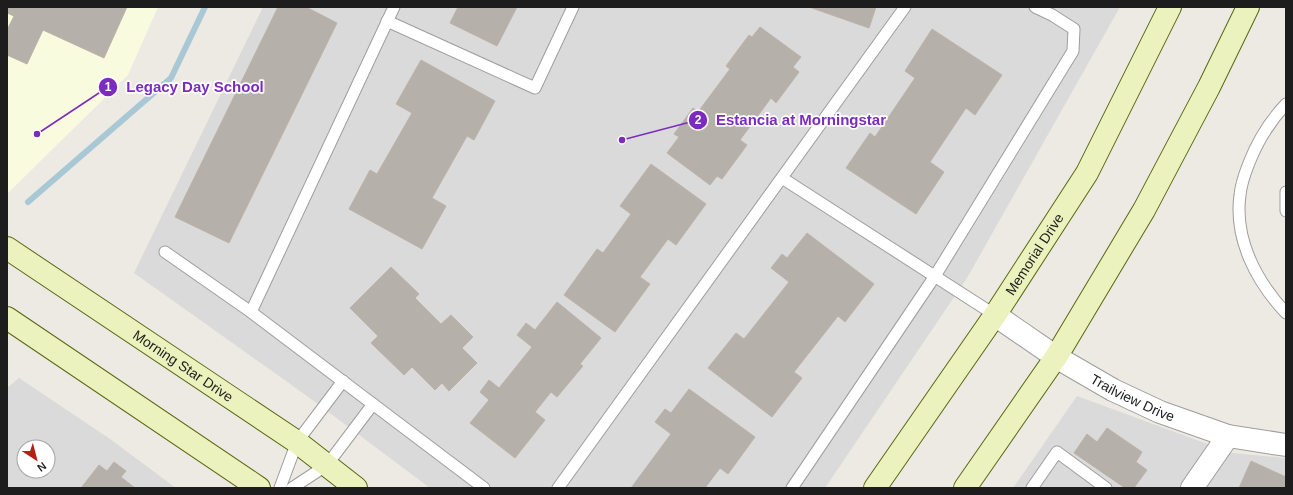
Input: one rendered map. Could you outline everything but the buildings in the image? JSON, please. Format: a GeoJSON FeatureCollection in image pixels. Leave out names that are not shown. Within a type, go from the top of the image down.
{"type":"FeatureCollection","features":[{"type":"Feature","properties":{"kind":"main road","name":"Memorial Drive"},"geometry":{"type":"LineString","coordinates":[[876,488],[995,315],[1086,173],[1170,7]]}},
{"type":"Feature","properties":{"kind":"main road"},"geometry":{"type":"LineString","coordinates":[[965,488],[1056,358],[1144,210],[1208,88],[1248,7]]}},
{"type":"Feature","properties":{"kind":"main road","name":"Morning Star Drive"},"geometry":{"type":"LineString","coordinates":[[7,249],[297,442],[356,488]]}},
{"type":"Feature","properties":{"kind":"main road"},"geometry":{"type":"LineString","coordinates":[[7,318],[259,488]]}},
{"type":"Feature","properties":{"kind":"street","name":"Trailview Drive"},"geometry":{"type":"LineString","coordinates":[[995,315],[1056,358],[1113,390],[1160,412],[1228,436],[1286,445]]}},
{"type":"Feature","properties":{"kind":"street"},"geometry":{"type":"LineString","coordinates":[[1192,488],[1228,436]]}},
{"type":"Feature","properties":{"kind":"lane"},"geometry":{"type":"LineString","coordinates":[[250,312],[394,7]]}},
{"type":"Feature","properties":{"kind":"lane"},"geometry":{"type":"LineString","coordinates":[[388,21],[535,88],[573,7]]}},
{"type":"Feature","properties":{"kind":"lane"},"geometry":{"type":"LineString","coordinates":[[558,488],[905,7]]}},
{"type":"Feature","properties":{"kind":"lane"},"geometry":{"type":"LineString","coordinates":[[792,488],[934,276],[1073,51],[1074,29],[1052,15],[1035,7]]}},
{"type":"Feature","properties":{"kind":"lane"},"geometry":{"type":"LineString","coordinates":[[1286,104],[1264,131],[1255,148],[1243,180],[1239,207],[1242,233],[1250,261],[1264,286],[1286,312]]}},
{"type":"Feature","properties":{"kind":"lane"},"geometry":{"type":"LineString","coordinates":[[782,178],[995,315]]}},
{"type":"Feature","properties":{"kind":"lane"},"geometry":{"type":"LineString","coordinates":[[1286,192],[1286,212]]}},
{"type":"Feature","properties":{"kind":"lane"},"geometry":{"type":"LineString","coordinates":[[165,252],[250,312],[484,488]]}},
{"type":"Feature","properties":{"kind":"lane"},"geometry":{"type":"LineString","coordinates":[[280,488],[297,442],[343,381]]}},
{"type":"Feature","properties":{"kind":"lane"},"geometry":{"type":"LineString","coordinates":[[292,488],[327,465],[373,404]]}},
{"type":"Feature","properties":{"kind":"lane"},"geometry":{"type":"LineString","coordinates":[[1032,488],[1057,452],[1106,488]]}},
{"type":"Feature","properties":{"kind":"shaded area"},"geometry":{"type":"Polygon","coordinates":[[[7,7],[158,7],[128,75],[7,194],[7,7]]]}},
{"type":"Feature","properties":{"kind":"shaded area"},"geometry":{"type":"Polygon","coordinates":[[[263,7],[1120,7],[967,278],[825,488],[430,488],[307,396],[134,273],[263,7]]]}},
{"type":"Feature","properties":{"kind":"shaded area"},"geometry":{"type":"Polygon","coordinates":[[[19,378],[110,439],[176,488],[7,488],[7,388],[19,378]]]}},
{"type":"Feature","properties":{"kind":"shaded area"},"geometry":{"type":"Polygon","coordinates":[[[1077,396],[1232,453],[1286,458],[1286,488],[1013,488],[1077,396]]]}},
{"type":"Feature","properties":{"kind":"waterway"},"geometry":{"type":"LineString","coordinates":[[28,202],[171,78],[205,7]]}},
{"type":"Feature","properties":{"kind":"place","name":"Legacy Day School"},"geometry":{"type":"Point","coordinates":[37,134]}},
{"type":"Feature","properties":{"kind":"place","name":"Estancia at Morningstar"},"geometry":{"type":"Point","coordinates":[622,140]}}]}
